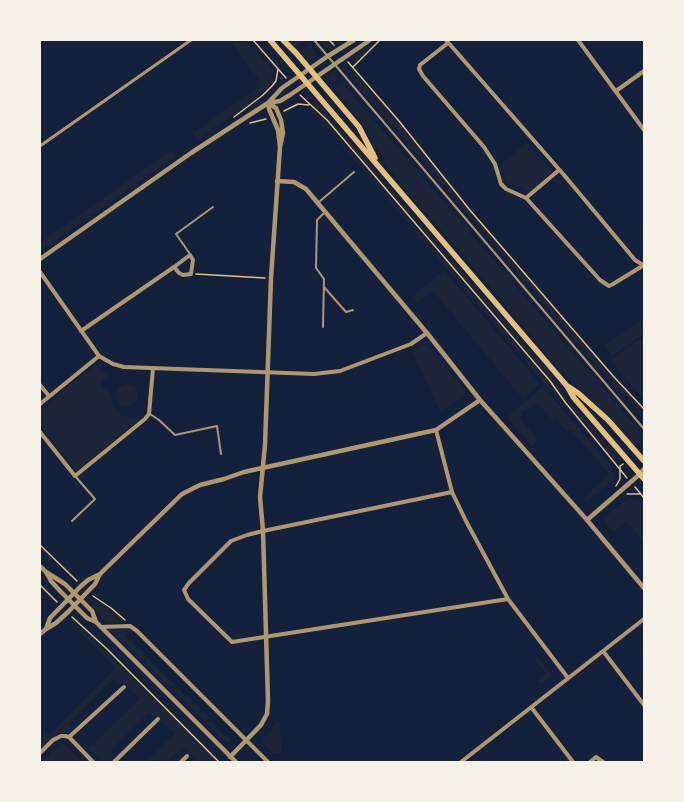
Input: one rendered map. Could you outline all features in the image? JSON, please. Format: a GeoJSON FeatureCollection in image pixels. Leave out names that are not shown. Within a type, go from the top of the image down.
{"type":"FeatureCollection","features":[{"type":"Feature","properties":{"kind":"main road"},"geometry":{"type":"LineString","coordinates":[[270,40],[567,386],[574,398],[628,460],[643,474]]}},
{"type":"Feature","properties":{"kind":"main road"},"geometry":{"type":"LineString","coordinates":[[283,40],[317,77],[359,127],[379,167]]}},
{"type":"Feature","properties":{"kind":"main road"},"geometry":{"type":"LineString","coordinates":[[567,386],[578,393],[608,420],[644,461]]}},
{"type":"Feature","properties":{"kind":"street"},"geometry":{"type":"LineString","coordinates":[[40,146],[191,40]]}},
{"type":"Feature","properties":{"kind":"street"},"geometry":{"type":"LineString","coordinates":[[40,259],[268,102],[282,88],[354,40]]}},
{"type":"Feature","properties":{"kind":"street"},"geometry":{"type":"LineString","coordinates":[[268,102],[280,101],[370,40]]}},
{"type":"Feature","properties":{"kind":"street"},"geometry":{"type":"LineString","coordinates":[[578,40],[644,129]]}},
{"type":"Feature","properties":{"kind":"street"},"geometry":{"type":"LineString","coordinates":[[447,42],[559,170],[635,260],[644,265],[609,286],[600,280],[526,198],[506,189],[501,184],[495,164],[484,147],[423,76],[419,69],[420,65],[447,42]]}},
{"type":"Feature","properties":{"kind":"street"},"geometry":{"type":"LineString","coordinates":[[616,91],[644,71]]}},
{"type":"Feature","properties":{"kind":"street"},"geometry":{"type":"LineString","coordinates":[[230,756],[261,725],[267,714],[268,701],[263,531],[260,497],[265,445],[271,278],[277,181],[280,147],[283,133],[279,114],[276,108],[268,102]]}},
{"type":"Feature","properties":{"kind":"street"},"geometry":{"type":"LineString","coordinates":[[268,102],[269,109],[278,130],[280,147]]}},
{"type":"Feature","properties":{"kind":"street"},"geometry":{"type":"LineString","coordinates":[[526,198],[559,170]]}},
{"type":"Feature","properties":{"kind":"street"},"geometry":{"type":"LineString","coordinates":[[277,181],[294,182],[306,189],[427,333],[480,400],[587,520],[644,588]]}},
{"type":"Feature","properties":{"kind":"street"},"geometry":{"type":"LineString","coordinates":[[81,331],[190,255],[194,260],[191,274],[183,275],[178,273],[174,267]]}},
{"type":"Feature","properties":{"kind":"street"},"geometry":{"type":"LineString","coordinates":[[40,272],[99,356],[119,365],[153,368],[314,374],[340,371],[411,344],[427,333]]}},
{"type":"Feature","properties":{"kind":"street"},"geometry":{"type":"LineString","coordinates":[[40,404],[99,356]]}},
{"type":"Feature","properties":{"kind":"street"},"geometry":{"type":"LineString","coordinates":[[40,432],[75,476],[145,419],[149,414],[153,368]]}},
{"type":"Feature","properties":{"kind":"street"},"geometry":{"type":"LineString","coordinates":[[40,385],[49,396]]}},
{"type":"Feature","properties":{"kind":"street"},"geometry":{"type":"LineString","coordinates":[[46,629],[50,618],[74,593],[88,580],[100,574],[182,494],[200,485],[244,472],[436,430],[480,400]]}},
{"type":"Feature","properties":{"kind":"street"},"geometry":{"type":"LineString","coordinates":[[436,430],[452,492],[466,521],[508,599],[568,678]]}},
{"type":"Feature","properties":{"kind":"street"},"geometry":{"type":"LineString","coordinates":[[587,520],[631,482],[643,474]]}},
{"type":"Feature","properties":{"kind":"street"},"geometry":{"type":"LineString","coordinates":[[452,492],[263,531],[231,541],[189,583],[184,590],[188,599],[232,642],[508,599]]}},
{"type":"Feature","properties":{"kind":"street"},"geometry":{"type":"LineString","coordinates":[[40,566],[46,572],[60,580],[74,593],[92,611],[96,622]]}},
{"type":"Feature","properties":{"kind":"street"},"geometry":{"type":"LineString","coordinates":[[46,572],[51,581],[68,599],[87,618],[96,622],[236,762]]}},
{"type":"Feature","properties":{"kind":"street"},"geometry":{"type":"LineString","coordinates":[[40,634],[56,623],[80,600],[95,584],[100,574]]}},
{"type":"Feature","properties":{"kind":"street"},"geometry":{"type":"LineString","coordinates":[[461,762],[644,619]]}},
{"type":"Feature","properties":{"kind":"street"},"geometry":{"type":"LineString","coordinates":[[101,627],[130,626],[268,762]]}},
{"type":"Feature","properties":{"kind":"street"},"geometry":{"type":"LineString","coordinates":[[603,651],[644,705]]}},
{"type":"Feature","properties":{"kind":"street"},"geometry":{"type":"LineString","coordinates":[[69,738],[124,687]]}},
{"type":"Feature","properties":{"kind":"street"},"geometry":{"type":"LineString","coordinates":[[531,708],[572,762]]}},
{"type":"Feature","properties":{"kind":"street"},"geometry":{"type":"LineString","coordinates":[[114,762],[158,719]]}},
{"type":"Feature","properties":{"kind":"street"},"geometry":{"type":"LineString","coordinates":[[40,753],[53,740],[61,736],[69,738],[93,762]]}},
{"type":"Feature","properties":{"kind":"street"},"geometry":{"type":"LineString","coordinates":[[181,762],[187,756]]}},
{"type":"Feature","properties":{"kind":"street"},"geometry":{"type":"LineString","coordinates":[[590,762],[596,757],[603,762]]}},
{"type":"Feature","properties":{"kind":"lane"},"geometry":{"type":"LineString","coordinates":[[314,40],[644,429]]}},
{"type":"Feature","properties":{"kind":"lane"},"geometry":{"type":"LineString","coordinates":[[318,203],[354,172]]}},
{"type":"Feature","properties":{"kind":"lane"},"geometry":{"type":"LineString","coordinates":[[190,255],[176,234],[213,207]]}},
{"type":"Feature","properties":{"kind":"lane"},"geometry":{"type":"LineString","coordinates":[[323,327],[324,279],[316,268],[316,255],[317,220],[325,212]]}},
{"type":"Feature","properties":{"kind":"lane"},"geometry":{"type":"LineString","coordinates":[[324,287],[346,312],[352,310]]}},
{"type":"Feature","properties":{"kind":"lane"},"geometry":{"type":"LineString","coordinates":[[149,414],[159,420],[175,435],[217,426],[221,454]]}},
{"type":"Feature","properties":{"kind":"lane"},"geometry":{"type":"LineString","coordinates":[[72,522],[95,499],[75,476]]}},
{"type":"Feature","properties":{"kind":"path"},"geometry":{"type":"LineString","coordinates":[[253,40],[290,83]]}},
{"type":"Feature","properties":{"kind":"path"},"geometry":{"type":"LineString","coordinates":[[330,40],[338,50]]}},
{"type":"Feature","properties":{"kind":"path"},"geometry":{"type":"LineString","coordinates":[[353,68],[380,40]]}},
{"type":"Feature","properties":{"kind":"path"},"geometry":{"type":"LineString","coordinates":[[345,58],[399,121],[469,209],[609,372],[644,409]]}},
{"type":"Feature","properties":{"kind":"path"},"geometry":{"type":"LineString","coordinates":[[263,95],[276,81],[278,69]]}},
{"type":"Feature","properties":{"kind":"path"},"geometry":{"type":"LineString","coordinates":[[296,91],[327,120],[524,351],[644,498]]}},
{"type":"Feature","properties":{"kind":"path"},"geometry":{"type":"LineString","coordinates":[[279,114],[298,104],[309,104]]}},
{"type":"Feature","properties":{"kind":"path"},"geometry":{"type":"LineString","coordinates":[[245,124],[272,117]]}},
{"type":"Feature","properties":{"kind":"path"},"geometry":{"type":"LineString","coordinates":[[191,274],[271,278]]}},
{"type":"Feature","properties":{"kind":"path"},"geometry":{"type":"LineString","coordinates":[[616,486],[620,478],[620,466],[628,460]]}},
{"type":"Feature","properties":{"kind":"path"},"geometry":{"type":"LineString","coordinates":[[40,584],[61,606]]}},
{"type":"Feature","properties":{"kind":"path"},"geometry":{"type":"LineString","coordinates":[[68,612],[107,649],[219,762]]}},
{"type":"Feature","properties":{"kind":"shaded area"},"geometry":{"type":"Polygon","coordinates":[[[229,40],[247,40],[271,68],[272,81],[267,89],[198,140],[193,133],[257,88],[254,84],[259,80],[229,40]]]}},
{"type":"Feature","properties":{"kind":"shaded area"},"geometry":{"type":"Polygon","coordinates":[[[287,40],[305,40],[296,48],[287,40]]]}},
{"type":"Feature","properties":{"kind":"shaded area"},"geometry":{"type":"Polygon","coordinates":[[[319,40],[327,40],[335,49],[329,50],[319,40]]]}},
{"type":"Feature","properties":{"kind":"shaded area"},"geometry":{"type":"Polygon","coordinates":[[[310,44],[313,47],[315,56],[314,59],[310,60],[304,57],[300,52],[310,44]]]}},
{"type":"Feature","properties":{"kind":"shaded area"},"geometry":{"type":"Polygon","coordinates":[[[371,44],[356,62],[352,58],[371,44]]]}},
{"type":"Feature","properties":{"kind":"shaded area"},"geometry":{"type":"Polygon","coordinates":[[[333,71],[338,78],[331,84],[329,79],[333,71]]]}},
{"type":"Feature","properties":{"kind":"shaded area"},"geometry":{"type":"Polygon","coordinates":[[[355,72],[413,140],[469,210],[613,378],[644,411],[644,416],[624,394],[621,395],[350,76],[355,72]]]}},
{"type":"Feature","properties":{"kind":"shaded area"},"geometry":{"type":"Polygon","coordinates":[[[342,83],[644,436],[644,439],[635,446],[546,354],[485,280],[413,199],[386,164],[360,119],[334,89],[342,83]]]}},
{"type":"Feature","properties":{"kind":"shaded area"},"geometry":{"type":"Polygon","coordinates":[[[318,103],[551,374],[569,400],[619,460],[617,463],[516,338],[315,106],[318,103]]]}},
{"type":"Feature","properties":{"kind":"shaded area"},"geometry":{"type":"Polygon","coordinates":[[[311,110],[323,120],[544,377],[562,403],[320,119],[311,113],[311,110]]]}},
{"type":"Feature","properties":{"kind":"shaded area"},"geometry":{"type":"Polygon","coordinates":[[[527,143],[552,172],[530,191],[507,183],[502,163],[527,143]]]}},
{"type":"Feature","properties":{"kind":"shaded area"},"geometry":{"type":"Polygon","coordinates":[[[171,150],[176,156],[40,252],[40,243],[171,150]]]}},
{"type":"Feature","properties":{"kind":"shaded area"},"geometry":{"type":"Polygon","coordinates":[[[444,270],[540,384],[523,399],[433,291],[418,302],[413,296],[444,270]]]}},
{"type":"Feature","properties":{"kind":"shaded area"},"geometry":{"type":"Polygon","coordinates":[[[644,318],[644,334],[612,356],[605,345],[644,318]]]}},
{"type":"Feature","properties":{"kind":"shaded area"},"geometry":{"type":"Polygon","coordinates":[[[644,336],[644,400],[610,360],[644,336]]]}},
{"type":"Feature","properties":{"kind":"shaded area"},"geometry":{"type":"Polygon","coordinates":[[[427,345],[466,391],[465,395],[441,413],[412,351],[427,345]]]}},
{"type":"Feature","properties":{"kind":"shaded area"},"geometry":{"type":"Polygon","coordinates":[[[95,365],[105,372],[110,373],[109,376],[102,380],[101,386],[111,394],[113,406],[120,415],[136,417],[140,420],[77,471],[40,426],[40,411],[95,365]]]}},
{"type":"Feature","properties":{"kind":"shaded area"},"geometry":{"type":"Polygon","coordinates":[[[127,384],[135,387],[138,395],[135,403],[127,406],[119,403],[116,395],[119,387],[127,384]]]}},
{"type":"Feature","properties":{"kind":"shaded area"},"geometry":{"type":"Polygon","coordinates":[[[543,387],[611,466],[614,473],[613,480],[587,502],[583,498],[610,475],[570,429],[567,431],[556,419],[553,421],[538,403],[530,410],[528,407],[521,413],[523,415],[520,418],[538,440],[532,446],[507,417],[543,387]]]}},
{"type":"Feature","properties":{"kind":"shaded area"},"geometry":{"type":"Polygon","coordinates":[[[631,499],[639,501],[644,506],[644,542],[626,522],[613,532],[604,521],[604,518],[624,501],[631,499]]]}},
{"type":"Feature","properties":{"kind":"shaded area"},"geometry":{"type":"Polygon","coordinates":[[[97,601],[111,610],[122,620],[123,623],[110,624],[105,622],[91,607],[97,601]]]}},
{"type":"Feature","properties":{"kind":"shaded area"},"geometry":{"type":"Polygon","coordinates":[[[75,622],[219,762],[199,762],[182,747],[167,762],[146,762],[175,733],[149,712],[110,751],[115,756],[108,762],[101,762],[89,749],[140,699],[122,681],[119,683],[114,679],[68,724],[72,729],[70,732],[57,734],[40,751],[40,740],[46,734],[52,732],[116,668],[72,625],[75,622]]]}},
{"type":"Feature","properties":{"kind":"shaded area"},"geometry":{"type":"Polygon","coordinates":[[[127,629],[129,631],[125,635],[147,656],[143,660],[124,641],[119,640],[109,630],[127,629]]]}},
{"type":"Feature","properties":{"kind":"shaded area"},"geometry":{"type":"Polygon","coordinates":[[[537,656],[552,675],[541,684],[538,680],[546,674],[534,659],[537,656]]]}},
{"type":"Feature","properties":{"kind":"shaded area"},"geometry":{"type":"Polygon","coordinates":[[[148,658],[174,684],[171,688],[145,662],[148,658]]]}},
{"type":"Feature","properties":{"kind":"shaded area"},"geometry":{"type":"Polygon","coordinates":[[[176,686],[209,718],[205,721],[173,689],[176,686]]]}},
{"type":"Feature","properties":{"kind":"shaded area"},"geometry":{"type":"Polygon","coordinates":[[[210,720],[230,740],[227,743],[207,723],[210,720]]]}},
{"type":"Feature","properties":{"kind":"shaded area"},"geometry":{"type":"Polygon","coordinates":[[[276,722],[279,722],[282,753],[273,754],[261,741],[276,722]]]}},
{"type":"Feature","properties":{"kind":"shaded area"},"geometry":{"type":"Polygon","coordinates":[[[62,743],[83,762],[42,762],[59,744],[62,743]]]}}]}
